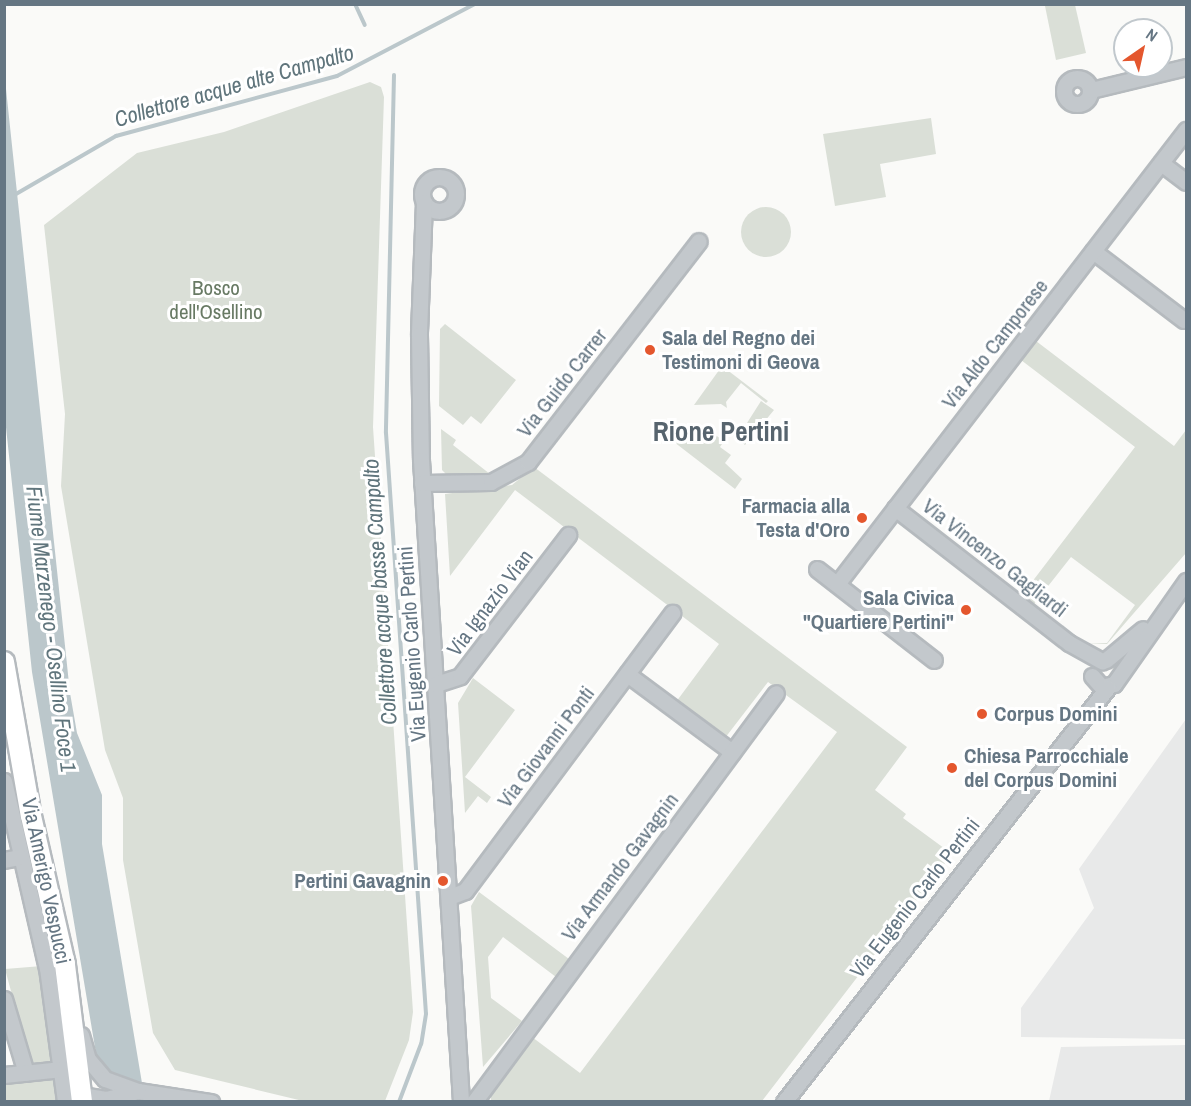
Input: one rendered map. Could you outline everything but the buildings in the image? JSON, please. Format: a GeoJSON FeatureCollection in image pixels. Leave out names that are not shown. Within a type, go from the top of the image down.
{"type":"FeatureCollection","features":[{"type":"Feature","properties":{"kind":"main road","name":"Via Amerigo Vespucci"},"geometry":{"type":"LineString","coordinates":[[4,662],[27,794],[96,1094]]}},
{"type":"Feature","properties":{"kind":"street"},"geometry":{"type":"LineString","coordinates":[[1091,90],[1186,68]]}},
{"type":"Feature","properties":{"kind":"street","name":"Via Aldo Camporese"},"geometry":{"type":"LineString","coordinates":[[837,584],[1186,130]]}},
{"type":"Feature","properties":{"kind":"street"},"geometry":{"type":"LineString","coordinates":[[1161,163],[1186,182]]}},
{"type":"Feature","properties":{"kind":"street"},"geometry":{"type":"LineString","coordinates":[[424,225],[441,211],[450,207],[456,194],[445,178],[426,184],[424,202],[441,211]]}},
{"type":"Feature","properties":{"kind":"street","name":"Via Eugenio Carlo Pertini"},"geometry":{"type":"LineString","coordinates":[[424,202],[418,365],[422,483],[461,1060],[468,1097]]}},
{"type":"Feature","properties":{"kind":"street","name":"Via Guido Carrer"},"geometry":{"type":"LineString","coordinates":[[422,483],[491,482],[528,462],[699,241]]}},
{"type":"Feature","properties":{"kind":"street"},"geometry":{"type":"LineString","coordinates":[[1093,251],[1184,320]]}},
{"type":"Feature","properties":{"kind":"street","name":"Via Vincenzo Gagliardi"},"geometry":{"type":"LineString","coordinates":[[895,507],[1098,667]]}},
{"type":"Feature","properties":{"kind":"street","name":"Via Ignazio Vian"},"geometry":{"type":"LineString","coordinates":[[436,684],[460,676],[568,535]]}},
{"type":"Feature","properties":{"kind":"street"},"geometry":{"type":"LineString","coordinates":[[817,569],[934,660]]}},
{"type":"Feature","properties":{"kind":"street"},"geometry":{"type":"LineString","coordinates":[[1098,667],[1119,674],[1186,581]]}},
{"type":"Feature","properties":{"kind":"street"},"geometry":{"type":"LineString","coordinates":[[1108,687],[1097,685],[1098,667],[1163,612]]}},
{"type":"Feature","properties":{"kind":"street","name":"Via Giovanni Ponti"},"geometry":{"type":"LineString","coordinates":[[449,897],[465,891],[672,613]]}},
{"type":"Feature","properties":{"kind":"street","name":"Via Eugenio Carlo Pertini"},"geometry":{"type":"LineString","coordinates":[[1079,722],[1098,667]]}},
{"type":"Feature","properties":{"kind":"street"},"geometry":{"type":"LineString","coordinates":[[627,674],[732,752]]}},
{"type":"Feature","properties":{"kind":"street","name":"Via Eugenio Carlo Pertini"},"geometry":{"type":"LineString","coordinates":[[784,1101],[1079,722],[1119,674]]}},
{"type":"Feature","properties":{"kind":"street","name":"Via Armando Gavagnin"},"geometry":{"type":"LineString","coordinates":[[468,1097],[500,1067],[776,693]]}},
{"type":"Feature","properties":{"kind":"street"},"geometry":{"type":"LineString","coordinates":[[4,781],[47,968],[62,1069]]}},
{"type":"Feature","properties":{"kind":"street"},"geometry":{"type":"LineString","coordinates":[[4,860],[20,857]]}},
{"type":"Feature","properties":{"kind":"street"},"geometry":{"type":"LineString","coordinates":[[4,999],[26,1073]]}},
{"type":"Feature","properties":{"kind":"street"},"geometry":{"type":"LineString","coordinates":[[4,1075],[62,1069],[96,1094],[138,1091],[211,1101]]}},
{"type":"Feature","properties":{"kind":"shaded area"},"geometry":{"type":"Polygon","coordinates":[[[1186,719],[1186,1039],[1021,1037],[1021,1008],[1094,908],[1079,869],[1186,719]]]}},
{"type":"Feature","properties":{"kind":"shaded area"},"geometry":{"type":"Polygon","coordinates":[[[1186,1045],[1186,1101],[1049,1101],[1061,1047],[1186,1045]]]}},
{"type":"Feature","properties":{"kind":"green space"},"geometry":{"type":"Polygon","coordinates":[[[1075,5],[1086,53],[1056,60],[1045,6],[1075,5]]]}},
{"type":"Feature","properties":{"kind":"green space","name":"Bosco dell'Osellino"},"geometry":{"type":"Polygon","coordinates":[[[370,82],[381,87],[384,97],[373,427],[413,1012],[409,1040],[385,1101],[303,1101],[175,1070],[153,1033],[123,860],[123,798],[105,750],[61,486],[65,414],[44,225],[137,153],[224,132],[370,82]]]}},
{"type":"Feature","properties":{"kind":"green space"},"geometry":{"type":"Polygon","coordinates":[[[931,118],[936,154],[880,164],[886,197],[835,206],[823,134],[931,118]]]}},
{"type":"Feature","properties":{"kind":"green space"},"geometry":{"type":"Polygon","coordinates":[[[766,207],[784,214],[791,232],[784,250],[766,257],[748,250],[741,232],[748,214],[766,207]]]}},
{"type":"Feature","properties":{"kind":"green space"},"geometry":{"type":"Polygon","coordinates":[[[445,324],[516,380],[481,424],[471,416],[463,425],[439,406],[440,329],[445,324]]]}},
{"type":"Feature","properties":{"kind":"green space"},"geometry":{"type":"Polygon","coordinates":[[[1036,341],[1174,446],[1186,430],[1186,553],[1107,644],[1086,643],[1107,643],[1135,605],[1071,557],[1034,604],[1022,595],[1135,447],[1021,360],[1036,341]]]}},
{"type":"Feature","properties":{"kind":"green space"},"geometry":{"type":"Polygon","coordinates":[[[722,366],[768,401],[766,403],[741,383],[726,402],[727,408],[721,404],[694,405],[722,366]]]}},
{"type":"Feature","properties":{"kind":"green space"},"geometry":{"type":"Polygon","coordinates":[[[761,401],[774,410],[745,445],[731,434],[734,430],[740,434],[761,401]]]}},
{"type":"Feature","properties":{"kind":"green space"},"geometry":{"type":"Polygon","coordinates":[[[441,429],[456,440],[453,445],[490,474],[448,476],[442,470],[441,429]]]}},
{"type":"Feature","properties":{"kind":"green space"},"geometry":{"type":"Polygon","coordinates":[[[683,430],[702,444],[711,432],[724,441],[720,447],[731,455],[725,463],[742,479],[735,489],[674,442],[683,430]]]}},
{"type":"Feature","properties":{"kind":"green space"},"geometry":{"type":"Polygon","coordinates":[[[534,467],[907,747],[875,790],[906,814],[903,818],[952,854],[762,1101],[491,1101],[491,1091],[532,1037],[580,1073],[837,732],[768,682],[725,738],[676,702],[719,644],[515,490],[450,576],[445,494],[512,485],[534,467]]]}},
{"type":"Feature","properties":{"kind":"green space"},"geometry":{"type":"Polygon","coordinates":[[[473,678],[515,710],[465,777],[491,797],[487,803],[478,796],[465,813],[458,703],[473,678]]]}},
{"type":"Feature","properties":{"kind":"green space"},"geometry":{"type":"Polygon","coordinates":[[[479,892],[569,959],[556,977],[503,937],[488,957],[491,998],[522,1021],[483,1067],[471,906],[479,892]]]}},
{"type":"Feature","properties":{"kind":"green space"},"geometry":{"type":"Polygon","coordinates":[[[42,966],[55,1062],[31,1065],[5,969],[42,966]]]}},
{"type":"Feature","properties":{"kind":"green space"},"geometry":{"type":"Polygon","coordinates":[[[35,1076],[56,1078],[58,1101],[5,1101],[4,1080],[35,1076]]]}},
{"type":"Feature","properties":{"kind":"water","name":"Fiume Marzenego - Osellino Foce 1"},"geometry":{"type":"Polygon","coordinates":[[[4,70],[70,693],[77,733],[102,795],[102,844],[145,1101],[104,1101],[32,672],[5,418],[4,70]]]}},
{"type":"Feature","properties":{"kind":"waterway","name":"Collettore acque basse Campalto"},"geometry":{"type":"LineString","coordinates":[[355,4],[365,25]]}},
{"type":"Feature","properties":{"kind":"waterway","name":"Collettore acque alte Campalto"},"geometry":{"type":"LineString","coordinates":[[16,194],[116,136],[337,76],[475,4]]}},
{"type":"Feature","properties":{"kind":"waterway","name":"Collettore acque basse Campalto"},"geometry":{"type":"LineString","coordinates":[[394,75],[386,433],[426,1014],[421,1044],[399,1102]]}},
{"type":"Feature","properties":{"kind":"place","name":"Sala del Regno dei Testimoni di Geova"},"geometry":{"type":"Point","coordinates":[650,350]}},
{"type":"Feature","properties":{"kind":"place","name":"Farmacia alla Testa d'Oro"},"geometry":{"type":"Point","coordinates":[862,518]}},
{"type":"Feature","properties":{"kind":"place","name":"Sala Civica \"Quartiere Pertini\""},"geometry":{"type":"Point","coordinates":[966,610]}},
{"type":"Feature","properties":{"kind":"place","name":"Corpus Domini"},"geometry":{"type":"Point","coordinates":[982,714]}},
{"type":"Feature","properties":{"kind":"place","name":"Chiesa Parrocchiale del Corpus Domini"},"geometry":{"type":"Point","coordinates":[952,768]}},
{"type":"Feature","properties":{"kind":"place","name":"Pertini Gavagnin"},"geometry":{"type":"Point","coordinates":[443,881]}},
{"type":"Feature","properties":{"kind":"district","name":"Rione Pertini"},"geometry":{"type":"Point","coordinates":[721,432]}}]}
